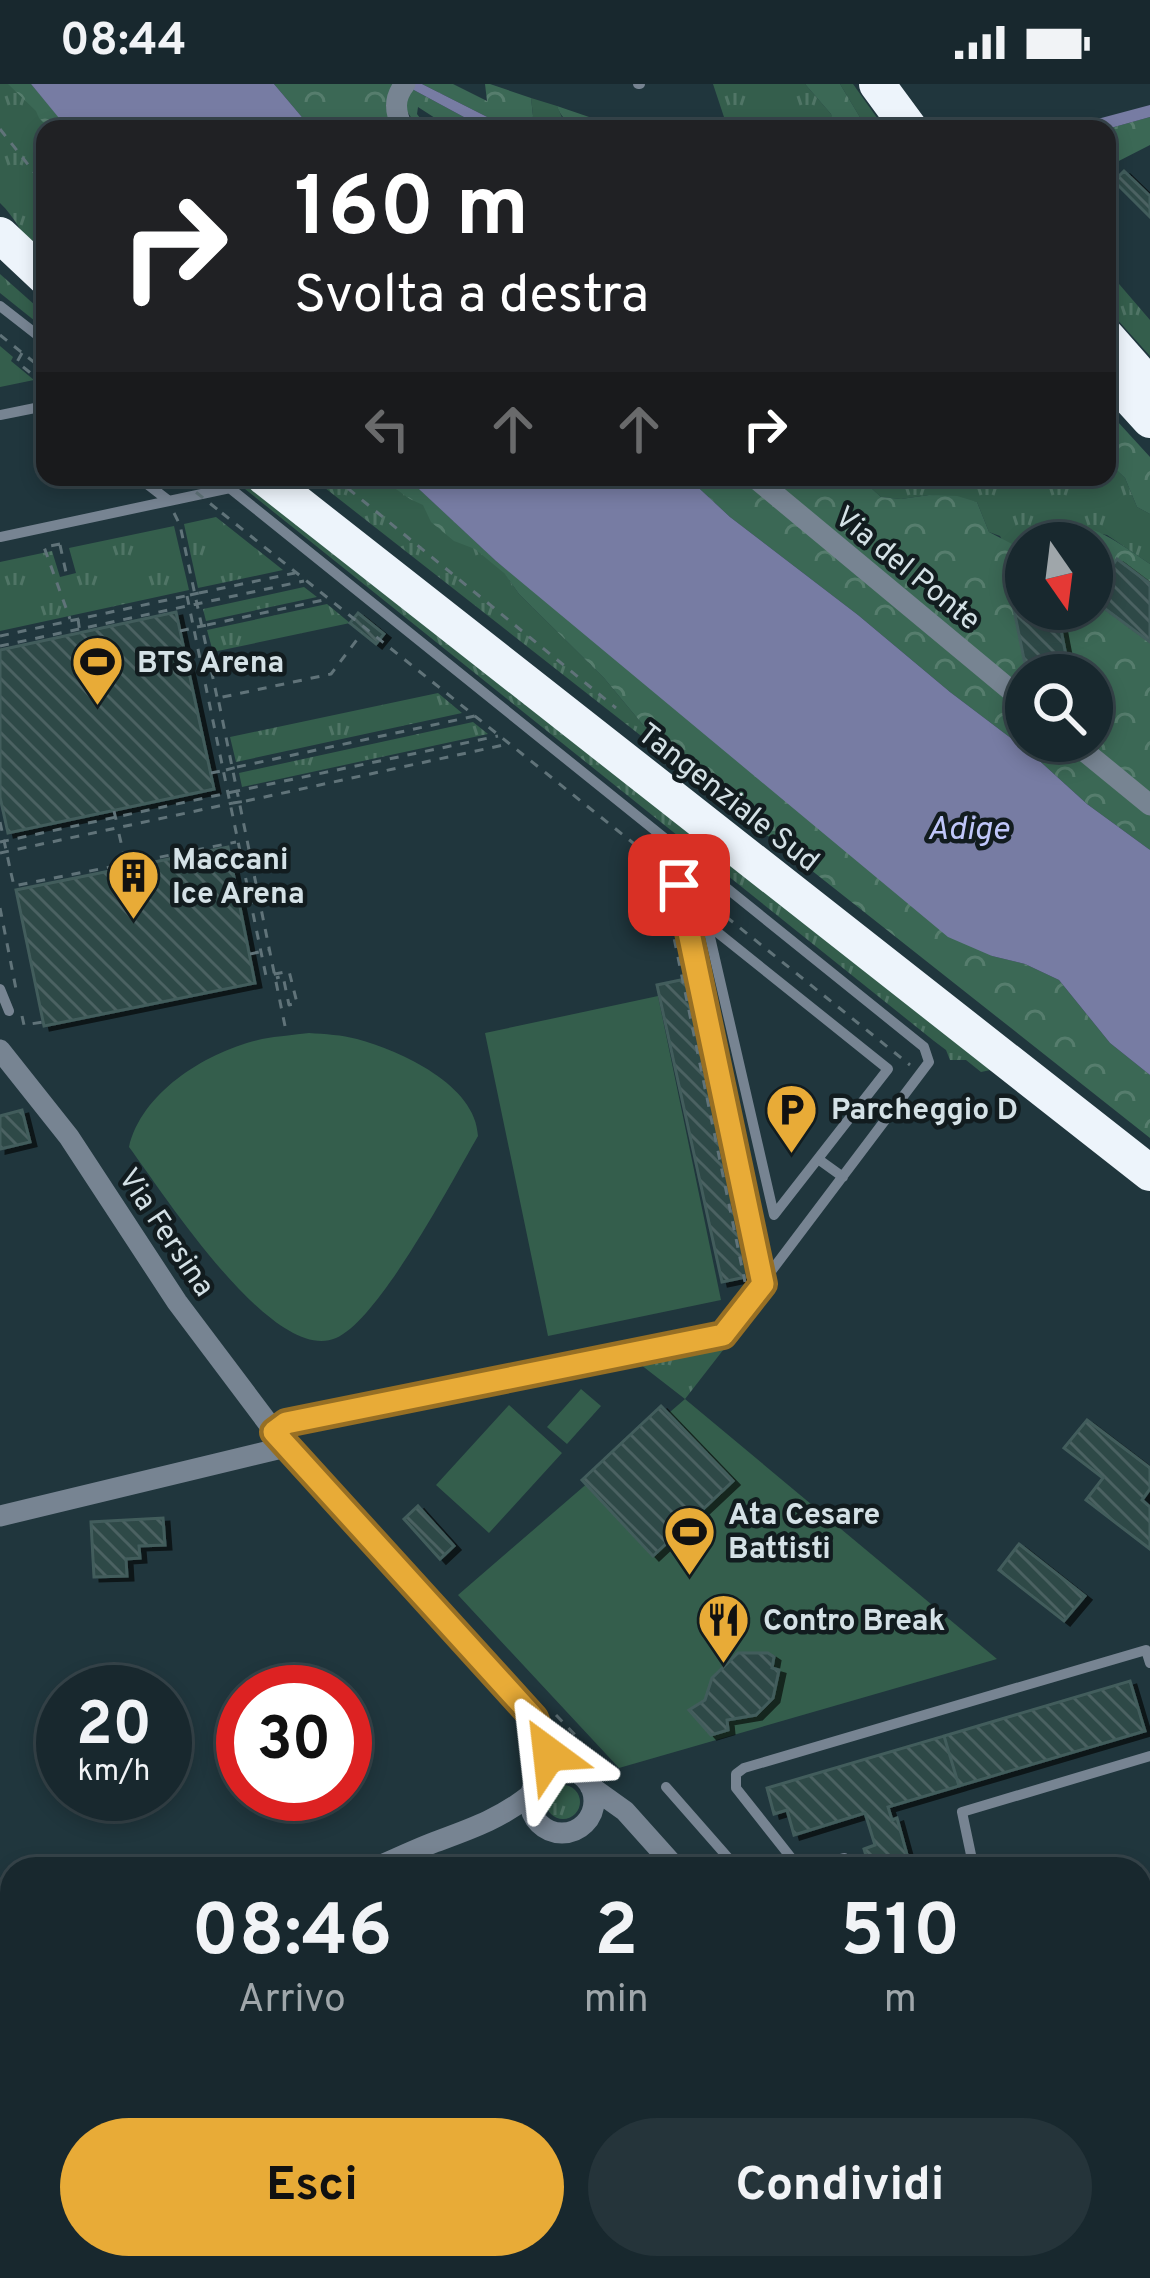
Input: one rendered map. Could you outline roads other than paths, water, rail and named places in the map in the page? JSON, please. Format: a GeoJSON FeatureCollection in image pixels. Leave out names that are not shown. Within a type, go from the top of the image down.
{"type":"FeatureCollection","features":[{"type":"Feature","properties":{"kind":"highway"},"geometry":{"type":"LineString","coordinates":[[877,84],[903,120]]}},
{"type":"Feature","properties":{"kind":"highway"},"geometry":{"type":"LineString","coordinates":[[906,84],[932,120]]}},
{"type":"Feature","properties":{"kind":"highway"},"geometry":{"type":"LineString","coordinates":[[0,222],[25,267]]}},
{"type":"Feature","properties":{"kind":"highway"},"geometry":{"type":"LineString","coordinates":[[0,235],[25,267]]}},
{"type":"Feature","properties":{"kind":"highway"},"geometry":{"type":"LineString","coordinates":[[1116,347],[1150,386]]}},
{"type":"Feature","properties":{"kind":"highway"},"geometry":{"type":"LineString","coordinates":[[1116,382],[1150,420]]}},
{"type":"Feature","properties":{"kind":"highway","name":"Tangenziale Sud"},"geometry":{"type":"LineString","coordinates":[[252,486],[1150,1173]]}},
{"type":"Feature","properties":{"kind":"highway","name":"Tangenziale Sud"},"geometry":{"type":"LineString","coordinates":[[306,486],[1150,1150]]}},
{"type":"Feature","properties":{"kind":"highway"},"geometry":{"type":"LineString","coordinates":[[1010,1064],[1023,1093],[1150,1195]]}},
{"type":"Feature","properties":{"kind":"street"},"geometry":{"type":"LineString","coordinates":[[400,120],[396,111],[401,89]]}},
{"type":"Feature","properties":{"kind":"street","name":"Via del Ponte"},"geometry":{"type":"LineString","coordinates":[[764,486],[1005,686]]}},
{"type":"Feature","properties":{"kind":"street"},"geometry":{"type":"LineString","coordinates":[[1098,762],[1150,805]]}},
{"type":"Feature","properties":{"kind":"street","name":"Via Fersina"},"geometry":{"type":"LineString","coordinates":[[0,1050],[69,1137],[177,1302],[280,1440],[534,1718],[553,1770]]}},
{"type":"Feature","properties":{"kind":"street"},"geometry":{"type":"LineString","coordinates":[[0,1516],[280,1440]]}},
{"type":"Feature","properties":{"kind":"street"},"geometry":{"type":"LineString","coordinates":[[401,1857],[508,1813],[530,1795],[538,1779],[553,1770],[596,1780],[666,1857]]}},
{"type":"Feature","properties":{"kind":"street"},"geometry":{"type":"LineString","coordinates":[[583,1825],[593,1808],[596,1780]]}},
{"type":"Feature","properties":{"kind":"street"},"geometry":{"type":"LineString","coordinates":[[530,1795],[532,1814],[544,1828]]}},
{"type":"Feature","properties":{"kind":"street"},"geometry":{"type":"LineString","coordinates":[[477,1828],[544,1828],[564,1833],[603,1820],[621,1820],[641,1830]]}},
{"type":"Feature","properties":{"kind":"lane"},"geometry":{"type":"LineString","coordinates":[[0,306],[36,334]]}},
{"type":"Feature","properties":{"kind":"lane"},"geometry":{"type":"LineString","coordinates":[[0,415],[36,408]]}},
{"type":"Feature","properties":{"kind":"lane"},"geometry":{"type":"LineString","coordinates":[[150,486],[169,501]]}},
{"type":"Feature","properties":{"kind":"lane"},"geometry":{"type":"LineString","coordinates":[[0,537],[231,486]]}},
{"type":"Feature","properties":{"kind":"lane"},"geometry":{"type":"LineString","coordinates":[[252,486],[691,861],[924,1047],[929,1062],[723,1335],[286,1423],[280,1440]]}},
{"type":"Feature","properties":{"kind":"lane"},"geometry":{"type":"LineString","coordinates":[[691,861],[679,885],[763,1284]]}},
{"type":"Feature","properties":{"kind":"lane"},"geometry":{"type":"LineString","coordinates":[[707,924],[888,1069],[818,1159],[774,1215],[707,924]]}},
{"type":"Feature","properties":{"kind":"lane"},"geometry":{"type":"LineString","coordinates":[[0,989],[15,1010]]}},
{"type":"Feature","properties":{"kind":"lane"},"geometry":{"type":"LineString","coordinates":[[818,1159],[843,1177]]}},
{"type":"Feature","properties":{"kind":"lane"},"geometry":{"type":"LineString","coordinates":[[792,1857],[736,1788],[736,1774],[744,1768],[1146,1650],[1150,1663]]}},
{"type":"Feature","properties":{"kind":"lane"},"geometry":{"type":"LineString","coordinates":[[971,1857],[962,1812],[1150,1756]]}},
{"type":"Feature","properties":{"kind":"lane"},"geometry":{"type":"LineString","coordinates":[[666,1786],[728,1857]]}},
{"type":"Feature","properties":{"kind":"water"},"geometry":{"type":"Polygon","coordinates":[[[31,84],[274,84],[304,120],[61,120],[31,84]]]}},
{"type":"Feature","properties":{"kind":"water"},"geometry":{"type":"Polygon","coordinates":[[[422,84],[493,120],[469,120],[412,89],[422,84]]]}},
{"type":"Feature","properties":{"kind":"water"},"geometry":{"type":"Polygon","coordinates":[[[1150,105],[1150,117],[1116,126],[1116,120],[1094,120],[1150,105]]]}},
{"type":"Feature","properties":{"kind":"water","name":"Adige"},"geometry":{"type":"Polygon","coordinates":[[[416,486],[697,486],[858,615],[1005,734],[1005,762],[1041,762],[1087,804],[1150,850],[1150,1075],[1110,1043],[1059,980],[948,937],[496,561],[416,486]]]}},
{"type":"Feature","properties":{"kind":"place","name":"BTS Arena"},"geometry":{"type":"Point","coordinates":[98,708]}},
{"type":"Feature","properties":{"kind":"place","name":"Maccani Ice Arena"},"geometry":{"type":"Point","coordinates":[133,922]}},
{"type":"Feature","properties":{"kind":"place","name":"Parcheggio D"},"geometry":{"type":"Point","coordinates":[792,1155]}},
{"type":"Feature","properties":{"kind":"place","name":"Ata Cesare Battisti"},"geometry":{"type":"Point","coordinates":[689,1577]}},
{"type":"Feature","properties":{"kind":"place","name":"Contro Break"},"geometry":{"type":"Point","coordinates":[724,1666]}}]}
